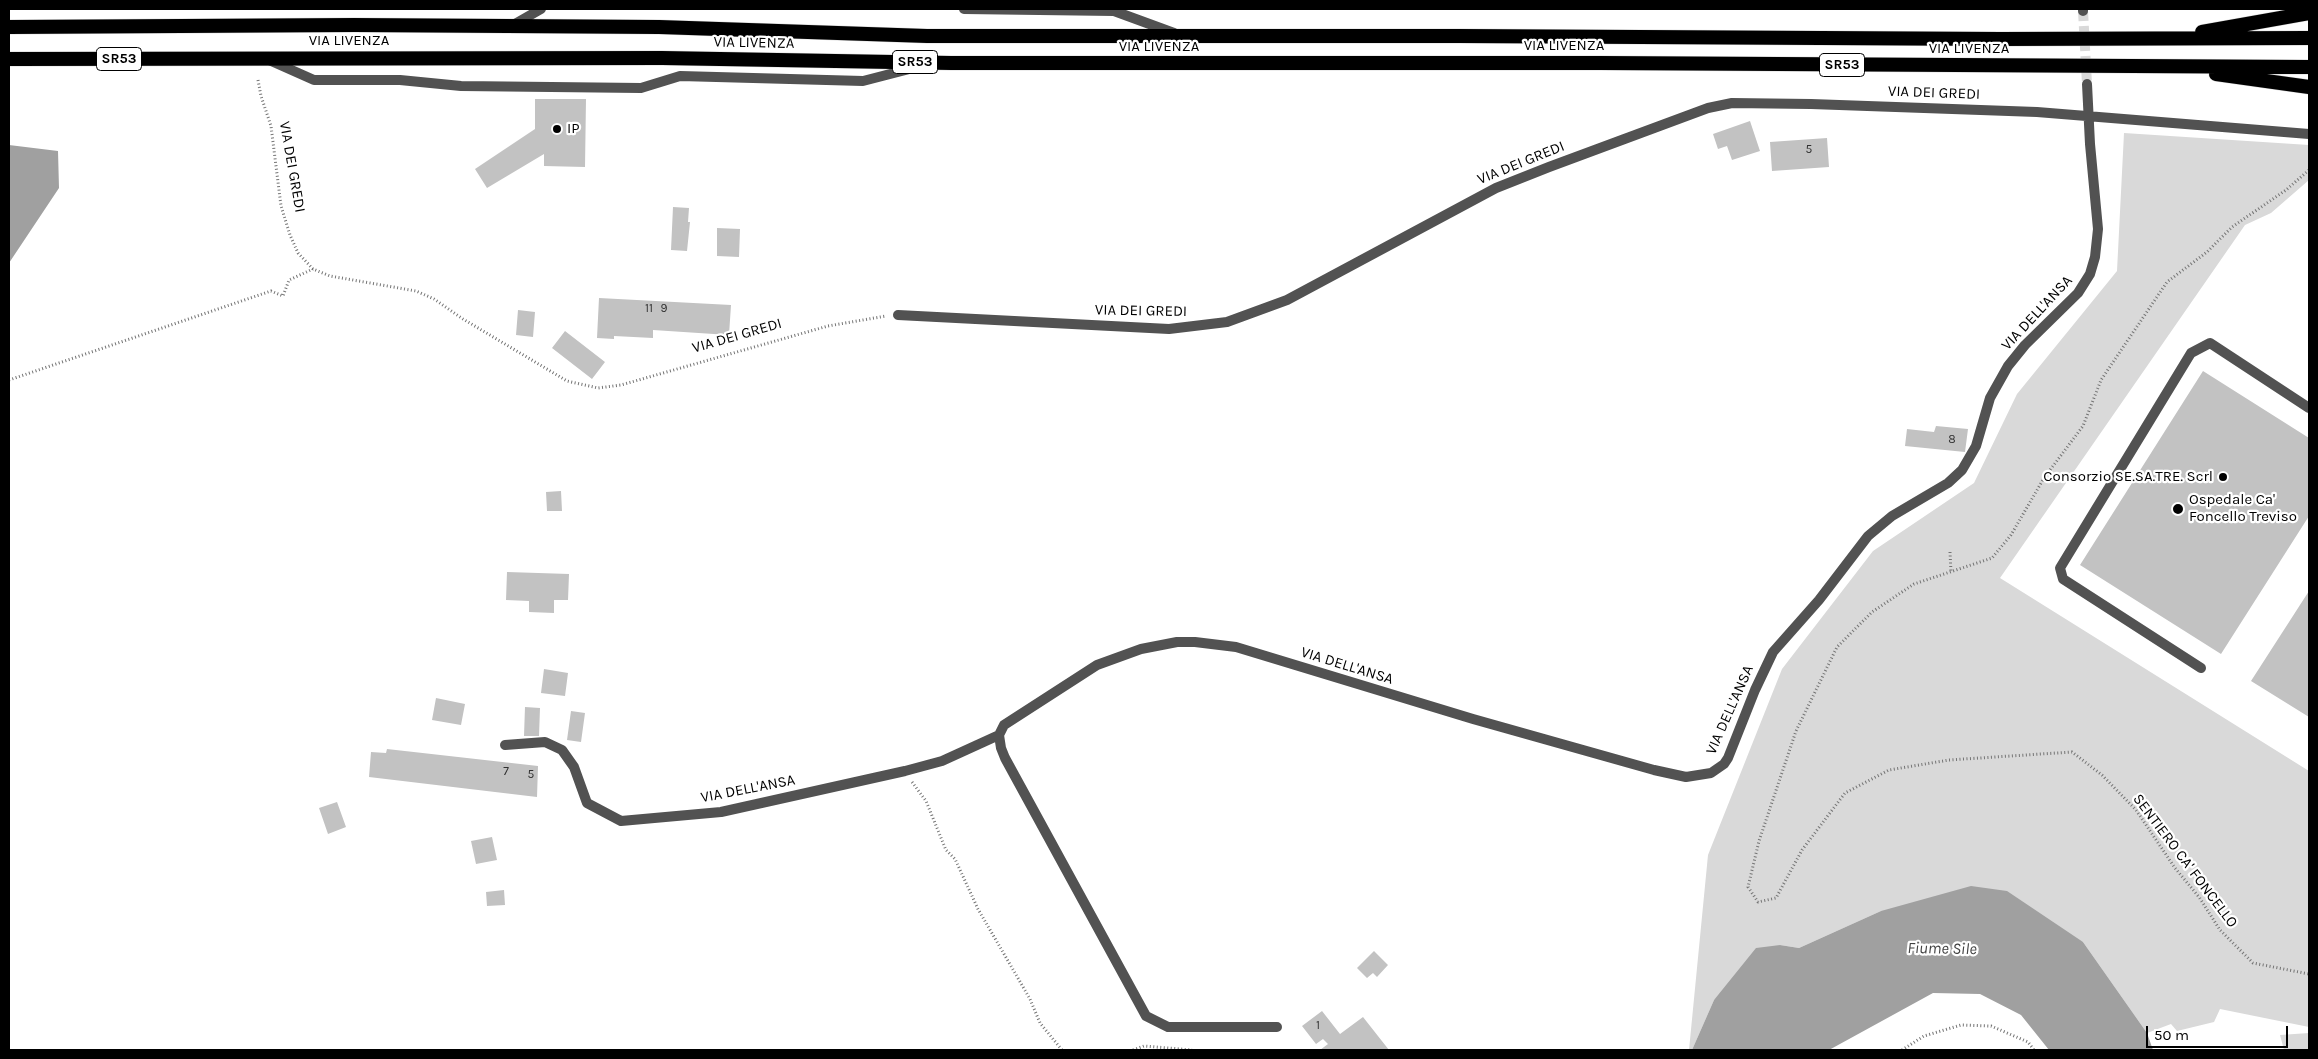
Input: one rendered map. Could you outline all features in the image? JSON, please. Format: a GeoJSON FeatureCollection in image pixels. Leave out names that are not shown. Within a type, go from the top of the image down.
{"type":"FeatureCollection","features":[{"type":"Feature","properties":{"kind":"highway"},"geometry":{"type":"LineString","coordinates":[[2164,39],[2309,13]]}},
{"type":"Feature","properties":{"kind":"highway","name":"VIA LIVENZA"},"geometry":{"type":"LineString","coordinates":[[9,27],[659,27],[927,36],[1767,39],[2309,38]]}},
{"type":"Feature","properties":{"kind":"highway","name":"VIA LIVENZA"},"geometry":{"type":"LineString","coordinates":[[9,59],[662,58],[934,62],[2309,67]]}},
{"type":"Feature","properties":{"kind":"highway"},"geometry":{"type":"LineString","coordinates":[[2161,67],[2309,87]]}},
{"type":"Feature","properties":{"kind":"street"},"geometry":{"type":"LineString","coordinates":[[512,26],[541,9]]}},
{"type":"Feature","properties":{"kind":"street"},"geometry":{"type":"LineString","coordinates":[[964,9],[1114,11],[1180,36]]}},
{"type":"Feature","properties":{"kind":"street"},"geometry":{"type":"LineString","coordinates":[[263,58],[314,80],[400,80],[460,86],[641,88],[680,76],[863,80],[934,62]]}},
{"type":"Feature","properties":{"kind":"street","name":"VIA DELL'ANSA"},"geometry":{"type":"LineString","coordinates":[[505,745],[546,742],[562,750],[574,766],[587,803],[621,821],[721,812],[905,772],[942,761],[999,735],[1004,725],[1097,665],[1141,649],[1177,642],[1195,642],[1245,650],[1473,719],[1671,774],[1694,777],[1711,773],[1724,764],[1728,758],[1773,652],[1819,600],[1868,536],[1892,516],[1948,483],[1962,470],[1976,446],[1990,398],[2008,366],[2025,345],[2085,284],[2095,257],[2098,228],[2090,144],[2087,84]]}},
{"type":"Feature","properties":{"kind":"street","name":"VIA DEI GREDI"},"geometry":{"type":"LineString","coordinates":[[898,315],[1169,330],[1227,322],[1287,300],[1496,188],[1558,163],[1721,105],[1744,103],[1821,104],[2089,115],[2309,134]]}},
{"type":"Feature","properties":{"kind":"street"},"geometry":{"type":"LineString","coordinates":[[2201,668],[2064,578],[2060,568],[2192,353],[2210,343],[2309,408]]}},
{"type":"Feature","properties":{"kind":"street"},"geometry":{"type":"LineString","coordinates":[[999,735],[999,741],[1005,758],[1146,1016],[1168,1027],[1277,1027]]}},
{"type":"Feature","properties":{"kind":"path","name":"VIA DEI GREDI"},"geometry":{"type":"LineString","coordinates":[[258,80],[260,96],[271,126],[282,206],[290,235],[298,253],[313,269],[330,276],[404,288],[425,295],[442,303],[463,319],[512,350],[567,381],[598,388],[632,383],[828,326],[852,320],[898,315]]}},
{"type":"Feature","properties":{"kind":"path","name":"SENTIERO CA' FONCELLO"},"geometry":{"type":"LineString","coordinates":[[2309,170],[2286,190],[2232,228],[2206,252],[2167,282],[2101,380],[2083,426],[2044,478],[2010,534],[1992,558],[1914,584],[1872,612],[1837,647],[1796,732],[1759,841],[1748,887],[1758,902],[1776,898],[1802,850],[1845,793],[1889,770],[1949,760],[2072,752],[2102,775],[2136,810],[2175,868],[2199,897],[2220,930],[2253,962],[2309,974]]}},
{"type":"Feature","properties":{"kind":"path"},"geometry":{"type":"LineString","coordinates":[[9,380],[271,291],[284,296],[289,280],[313,269]]}},
{"type":"Feature","properties":{"kind":"path"},"geometry":{"type":"LineString","coordinates":[[1950,552],[1951,572]]}},
{"type":"Feature","properties":{"kind":"path"},"geometry":{"type":"LineString","coordinates":[[905,772],[926,801],[946,850],[955,859],[978,909],[1030,998],[1040,1023],[1062,1050]]}},
{"type":"Feature","properties":{"kind":"path"},"geometry":{"type":"LineString","coordinates":[[1902,1050],[1924,1036],[1961,1025],[1990,1026],[2028,1042],[2034,1050]]}},
{"type":"Feature","properties":{"kind":"path"},"geometry":{"type":"LineString","coordinates":[[1133,1050],[1144,1046],[1192,1050]]}},
{"type":"Feature","properties":{"kind":"shaded area"},"geometry":{"type":"Polygon","coordinates":[[[2124,133],[2309,145],[2309,180],[2271,213],[2245,225],[2000,578],[2309,771],[2309,1027],[2220,1009],[2214,1022],[2177,1031],[2171,1024],[2147,1033],[2083,942],[1881,911],[1799,948],[1780,945],[1714,1000],[1692,1050],[1689,1050],[1708,855],[1782,669],[1873,551],[1974,483],[2017,394],[2117,271],[2124,133]]]}},
{"type":"Feature","properties":{"kind":"shaded area"},"geometry":{"type":"Polygon","coordinates":[[[2309,1033],[2309,1050],[2284,1050],[2280,1035],[2309,1033]]]}},
{"type":"Feature","properties":{"kind":"water"},"geometry":{"type":"Polygon","coordinates":[[[9,145],[58,151],[59,188],[9,263],[9,145]]]}},
{"type":"Feature","properties":{"kind":"water","name":"Fiume Sile"},"geometry":{"type":"Polygon","coordinates":[[[1971,886],[2007,891],[2083,942],[2147,1033],[2153,1050],[2049,1050],[2021,1015],[1980,994],[1933,993],[1829,1050],[1692,1050],[1714,1000],[1756,948],[1780,945],[1799,948],[1881,911],[1971,886]]]}},
{"type":"Feature","properties":{"kind":"building"},"geometry":{"type":"Polygon","coordinates":[[[535,99],[586,99],[585,167],[544,166],[544,154],[487,188],[475,169],[535,129],[535,99]]]}},
{"type":"Feature","properties":{"kind":"building"},"geometry":{"type":"Polygon","coordinates":[[[1750,121],[1760,151],[1732,160],[1727,146],[1718,149],[1713,134],[1750,121]]]}},
{"type":"Feature","properties":{"kind":"building"},"geometry":{"type":"Polygon","coordinates":[[[1827,138],[1829,167],[1772,171],[1770,142],[1827,138]]]}},
{"type":"Feature","properties":{"kind":"building"},"geometry":{"type":"Polygon","coordinates":[[[673,207],[689,208],[688,222],[690,222],[687,251],[671,250],[673,207]]]}},
{"type":"Feature","properties":{"kind":"building"},"geometry":{"type":"Polygon","coordinates":[[[717,228],[740,229],[739,257],[717,256],[717,228]]]}},
{"type":"Feature","properties":{"kind":"building"},"geometry":{"type":"Polygon","coordinates":[[[599,298],[731,305],[729,335],[653,330],[653,338],[614,336],[614,339],[597,338],[599,298]]]}},
{"type":"Feature","properties":{"kind":"building"},"geometry":{"type":"Polygon","coordinates":[[[518,310],[535,312],[533,337],[516,335],[518,310]]]}},
{"type":"Feature","properties":{"kind":"building"},"geometry":{"type":"Polygon","coordinates":[[[565,331],[605,362],[592,379],[552,348],[565,331]]]}},
{"type":"Feature","properties":{"kind":"building","name":"Consorzio SE.SA.TRE. Scrl"},"geometry":{"type":"Polygon","coordinates":[[[2203,371],[2309,438],[2309,516],[2221,654],[2080,565],[2203,371]]]}},
{"type":"Feature","properties":{"kind":"building"},"geometry":{"type":"Polygon","coordinates":[[[1936,426],[1968,429],[1965,452],[1905,446],[1907,429],[1934,432],[1936,426]]]}},
{"type":"Feature","properties":{"kind":"building"},"geometry":{"type":"Polygon","coordinates":[[[561,491],[562,511],[547,511],[546,492],[561,491]]]}},
{"type":"Feature","properties":{"kind":"building"},"geometry":{"type":"Polygon","coordinates":[[[507,572],[569,574],[568,600],[554,600],[554,613],[529,612],[529,601],[506,600],[507,572]]]}},
{"type":"Feature","properties":{"kind":"building"},"geometry":{"type":"Polygon","coordinates":[[[2309,591],[2309,717],[2251,681],[2309,591]]]}},
{"type":"Feature","properties":{"kind":"building"},"geometry":{"type":"Polygon","coordinates":[[[544,669],[568,673],[565,696],[541,693],[544,669]]]}},
{"type":"Feature","properties":{"kind":"building"},"geometry":{"type":"Polygon","coordinates":[[[436,698],[465,704],[461,725],[432,720],[436,698]]]}},
{"type":"Feature","properties":{"kind":"building"},"geometry":{"type":"Polygon","coordinates":[[[525,707],[540,708],[539,736],[524,736],[525,707]]]}},
{"type":"Feature","properties":{"kind":"building"},"geometry":{"type":"Polygon","coordinates":[[[571,711],[585,713],[581,742],[567,740],[571,711]]]}},
{"type":"Feature","properties":{"kind":"building"},"geometry":{"type":"Polygon","coordinates":[[[387,749],[538,766],[537,797],[369,777],[371,752],[386,753],[387,749]]]}},
{"type":"Feature","properties":{"kind":"building"},"geometry":{"type":"Polygon","coordinates":[[[337,802],[346,827],[328,834],[319,808],[337,802]]]}},
{"type":"Feature","properties":{"kind":"building"},"geometry":{"type":"Polygon","coordinates":[[[492,837],[497,860],[476,864],[471,841],[492,837]]]}},
{"type":"Feature","properties":{"kind":"building"},"geometry":{"type":"Polygon","coordinates":[[[504,890],[505,905],[487,906],[486,892],[504,890]]]}},
{"type":"Feature","properties":{"kind":"building"},"geometry":{"type":"Polygon","coordinates":[[[1374,951],[1388,965],[1377,977],[1373,973],[1367,978],[1357,968],[1374,951]]]}},
{"type":"Feature","properties":{"kind":"building"},"geometry":{"type":"Polygon","coordinates":[[[1322,1011],[1340,1034],[1363,1017],[1389,1050],[1320,1050],[1328,1044],[1323,1039],[1316,1044],[1302,1026],[1322,1011]]]}},
{"type":"Feature","properties":{"kind":"tunnel"},"geometry":{"type":"LineString","coordinates":[[2083,11],[2087,84]]}},
{"type":"Feature","properties":{"kind":"place","name":"IP"},"geometry":{"type":"Point","coordinates":[557,129]}},
{"type":"Feature","properties":{"kind":"place","name":"Consorzio SE.SA.TRE. Scrl"},"geometry":{"type":"Point","coordinates":[2223,477]}},
{"type":"Feature","properties":{"kind":"place","name":"Ospedale Ca' Foncello Treviso"},"geometry":{"type":"Point","coordinates":[2178,509]}}]}
